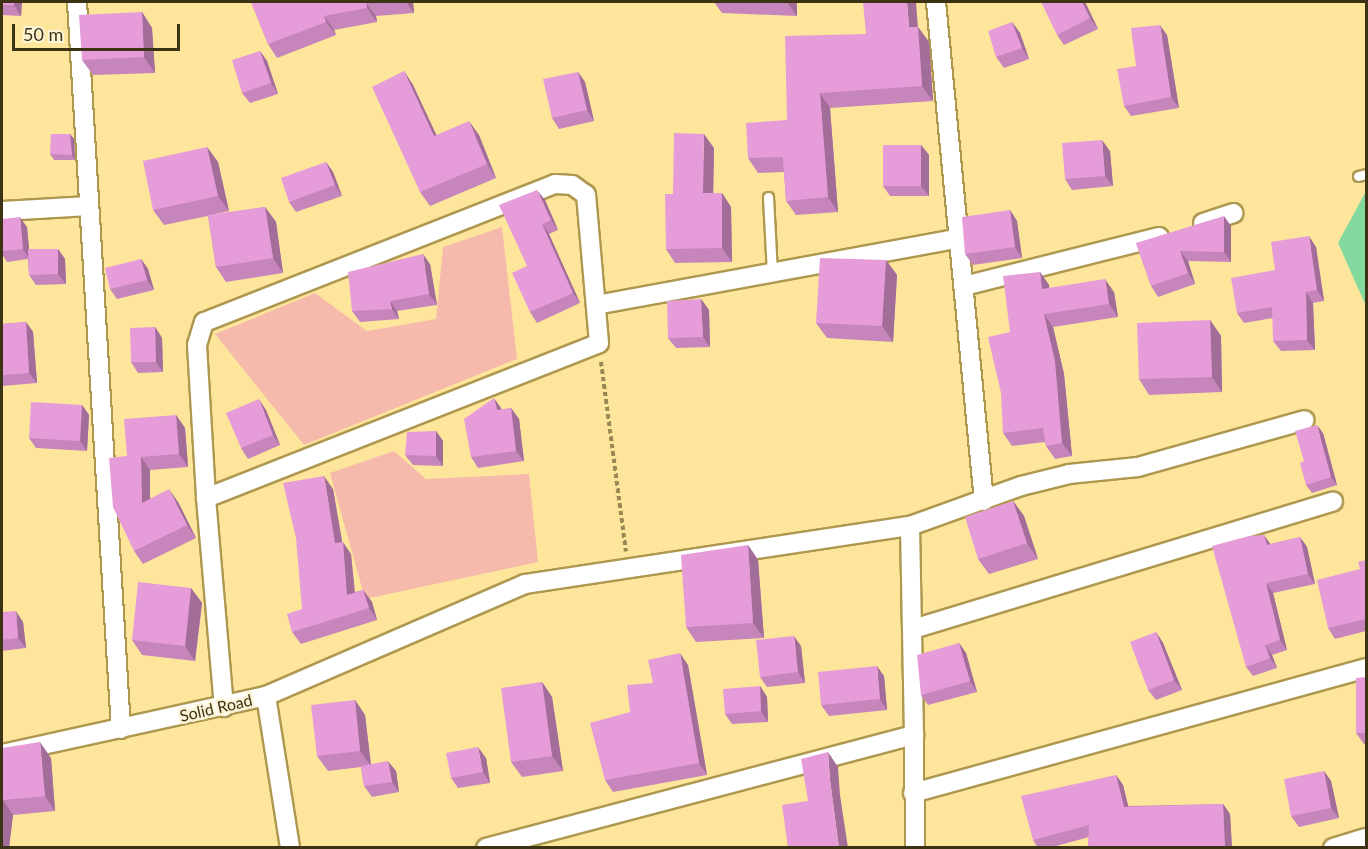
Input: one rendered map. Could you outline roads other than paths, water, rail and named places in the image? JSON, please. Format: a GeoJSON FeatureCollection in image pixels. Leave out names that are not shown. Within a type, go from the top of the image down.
{"type":"FeatureCollection","features":[{"type":"Feature","properties":{"kind":"street"},"geometry":{"type":"LineString","coordinates":[[76,2],[121,729]]}},
{"type":"Feature","properties":{"kind":"street"},"geometry":{"type":"LineString","coordinates":[[936,2],[956,239],[964,286],[984,501]]}},
{"type":"Feature","properties":{"kind":"street"},"geometry":{"type":"LineString","coordinates":[[206,498],[599,344],[586,195],[564,183],[212,316],[197,336],[206,498],[224,707]]}},
{"type":"Feature","properties":{"kind":"street"},"geometry":{"type":"LineString","coordinates":[[2,211],[89,206]]}},
{"type":"Feature","properties":{"kind":"street"},"geometry":{"type":"LineString","coordinates":[[964,286],[1098,256],[1233,213]]}},
{"type":"Feature","properties":{"kind":"street"},"geometry":{"type":"LineString","coordinates":[[596,305],[772,276],[956,239]]}},
{"type":"Feature","properties":{"kind":"street"},"geometry":{"type":"LineString","coordinates":[[266,696],[489,597],[566,574],[910,526],[1040,481],[1138,467],[1305,420]]}},
{"type":"Feature","properties":{"kind":"street"},"geometry":{"type":"LineString","coordinates":[[913,629],[1333,501]]}},
{"type":"Feature","properties":{"kind":"street"},"geometry":{"type":"LineString","coordinates":[[910,526],[915,848]]}},
{"type":"Feature","properties":{"kind":"street"},"geometry":{"type":"LineString","coordinates":[[914,793],[1366,668]]}},
{"type":"Feature","properties":{"kind":"street","name":"Solid Road"},"geometry":{"type":"LineString","coordinates":[[2,754],[266,696],[290,848]]}},
{"type":"Feature","properties":{"kind":"street"},"geometry":{"type":"LineString","coordinates":[[486,848],[914,735]]}},
{"type":"Feature","properties":{"kind":"street"},"geometry":{"type":"LineString","coordinates":[[1333,848],[1366,838]]}},
{"type":"Feature","properties":{"kind":"lane"},"geometry":{"type":"LineString","coordinates":[[768,197],[772,276]]}}]}
